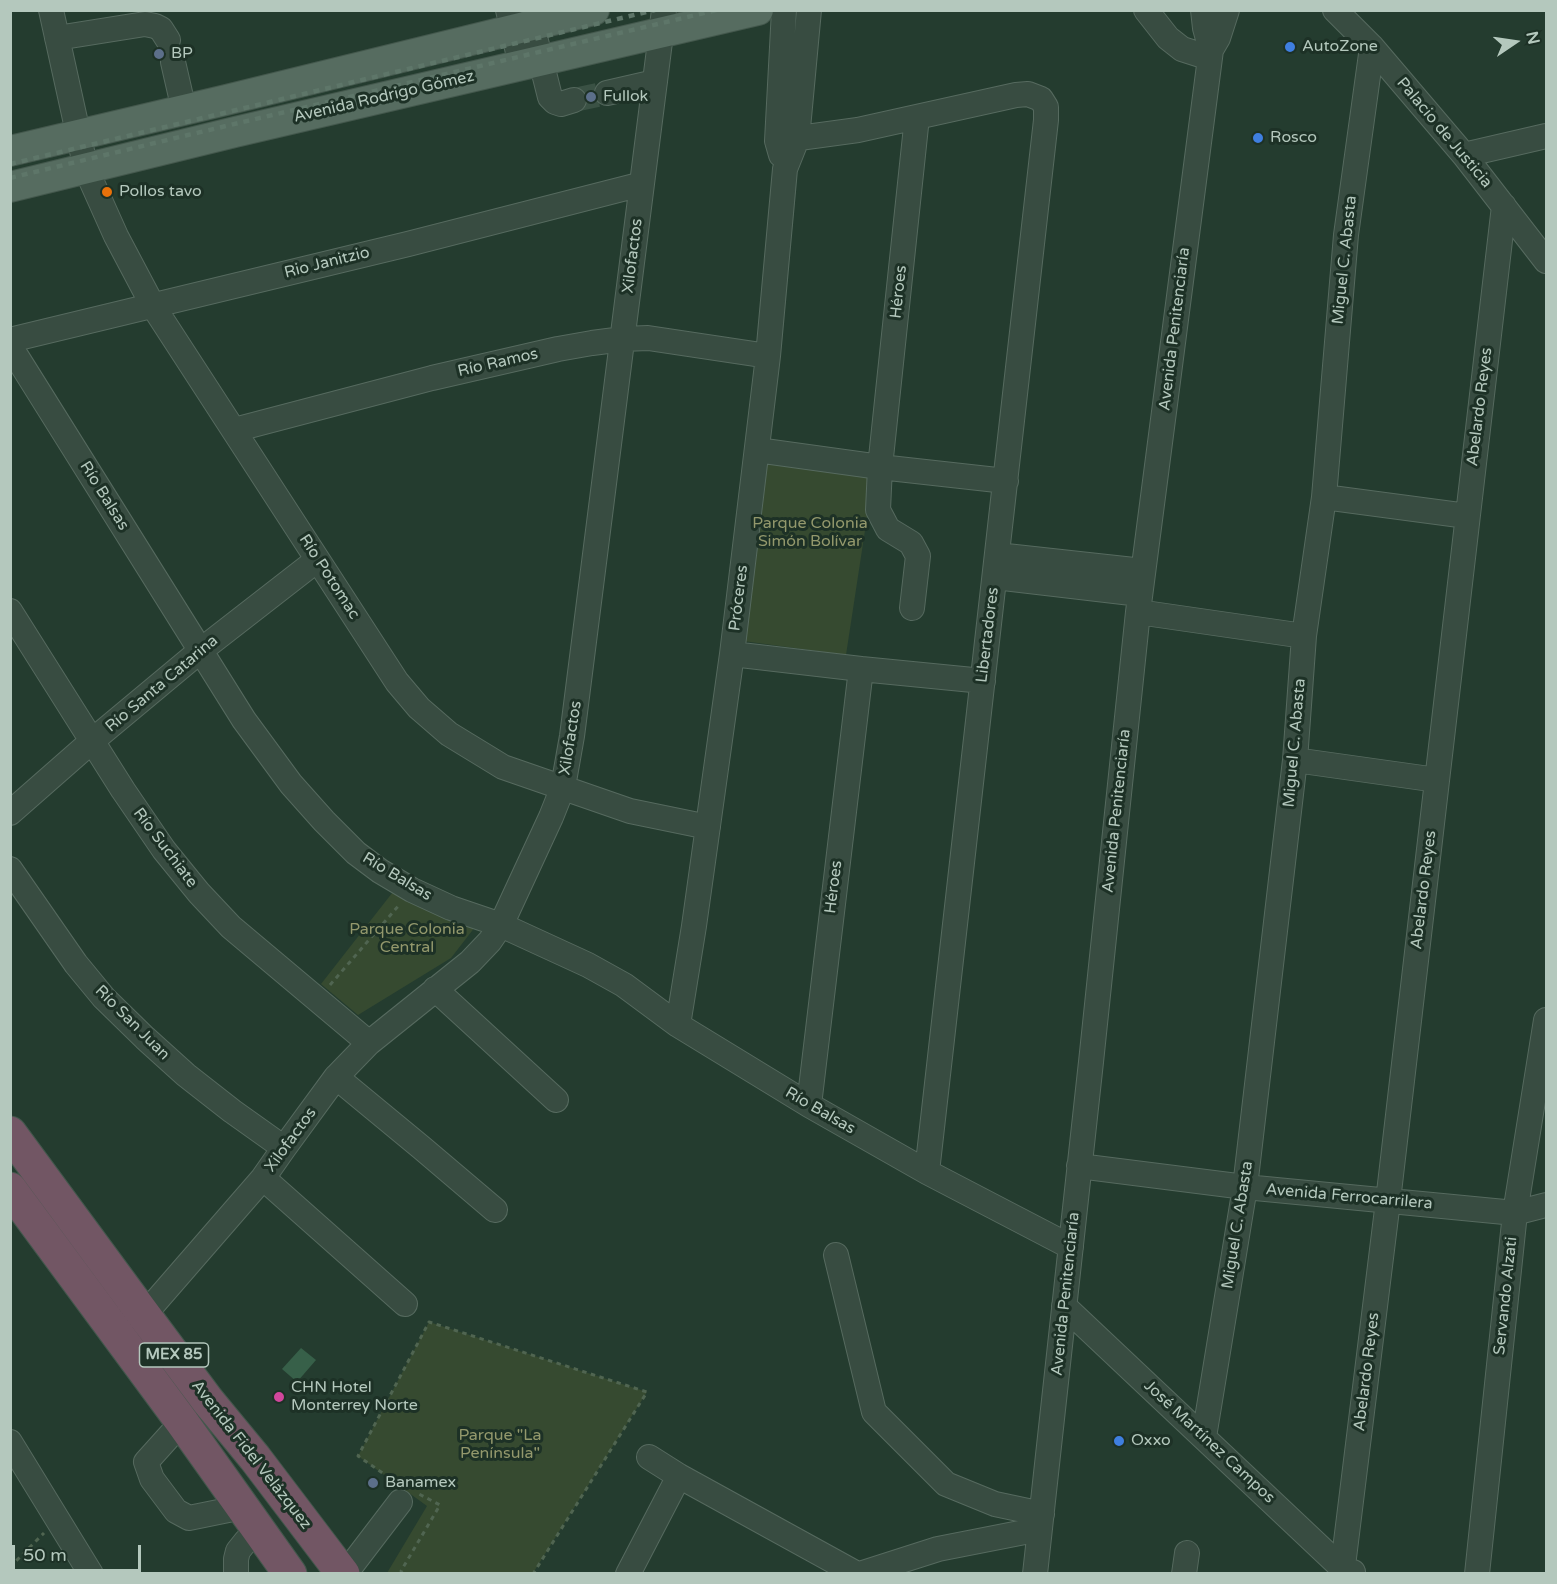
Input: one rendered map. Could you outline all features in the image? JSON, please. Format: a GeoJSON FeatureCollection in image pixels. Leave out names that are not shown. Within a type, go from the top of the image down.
{"type":"FeatureCollection","features":[{"type":"Feature","properties":{"kind":"highway","name":"Avenida Fidel Velázquez"},"geometry":{"type":"LineString","coordinates":[[10,1133],[208,1401],[344,1574]]}},
{"type":"Feature","properties":{"kind":"highway","name":"Avenida Fidel Velázquez"},"geometry":{"type":"LineString","coordinates":[[10,1189],[182,1422],[290,1574]]}},
{"type":"Feature","properties":{"kind":"main road","name":"Avenida Rodrigo Gómez"},"geometry":{"type":"LineString","coordinates":[[10,151],[184,110],[517,22],[594,10]]}},
{"type":"Feature","properties":{"kind":"main road","name":"Avenida Rodrigo Gómez"},"geometry":{"type":"LineString","coordinates":[[10,187],[530,62],[663,22],[758,10]]}},
{"type":"Feature","properties":{"kind":"street","name":"Río Potomac"},"geometry":{"type":"LineString","coordinates":[[51,10],[86,170],[116,236],[153,306],[397,682],[419,708],[449,734],[503,767],[630,811],[708,827]]}},
{"type":"Feature","properties":{"kind":"street","name":"Próceres"},"geometry":{"type":"LineString","coordinates":[[678,1025],[732,654],[768,356],[787,140],[784,10]]}},
{"type":"Feature","properties":{"kind":"street","name":"Próceres"},"geometry":{"type":"LineString","coordinates":[[787,140],[809,10]]}},
{"type":"Feature","properties":{"kind":"street"},"geometry":{"type":"LineString","coordinates":[[1146,10],[1168,38],[1182,49],[1211,54]]}},
{"type":"Feature","properties":{"kind":"street","name":"Avenida Penitenciaría"},"geometry":{"type":"LineString","coordinates":[[1203,10],[1211,54]]}},
{"type":"Feature","properties":{"kind":"street","name":"Avenida Penitenciaría"},"geometry":{"type":"LineString","coordinates":[[1035,1574],[1140,592],[1211,54],[1227,10]]}},
{"type":"Feature","properties":{"kind":"street","name":"Palacio de Justicia"},"geometry":{"type":"LineString","coordinates":[[1335,10],[1372,47],[1464,155],[1546,261]]}},
{"type":"Feature","properties":{"kind":"street"},"geometry":{"type":"LineString","coordinates":[[517,22],[530,62],[550,98],[561,104],[574,100]]}},
{"type":"Feature","properties":{"kind":"street","name":"Xilofactos"},"geometry":{"type":"LineString","coordinates":[[144,1315],[263,1178],[336,1077],[369,1043],[470,962],[490,940],[501,925],[551,817],[563,787],[572,736],[663,22]]}},
{"type":"Feature","properties":{"kind":"street"},"geometry":{"type":"LineString","coordinates":[[57,38],[145,24],[161,29],[171,51],[184,110]]}},
{"type":"Feature","properties":{"kind":"street","name":"Miguel C. Abasta"},"geometry":{"type":"LineString","coordinates":[[1204,1437],[1245,1187],[1295,760],[1304,636],[1324,497],[1346,235],[1372,47]]}},
{"type":"Feature","properties":{"kind":"street"},"geometry":{"type":"LineString","coordinates":[[607,93],[655,82]]}},
{"type":"Feature","properties":{"kind":"street","name":"Libertadores"},"geometry":{"type":"LineString","coordinates":[[917,117],[1028,94],[1041,99],[1046,107],[927,1172]]}},
{"type":"Feature","properties":{"kind":"street"},"geometry":{"type":"LineString","coordinates":[[787,140],[917,117]]}},
{"type":"Feature","properties":{"kind":"street","name":"Héroes"},"geometry":{"type":"LineString","coordinates":[[912,608],[918,556],[911,543],[888,529],[878,510],[880,467],[917,117]]}},
{"type":"Feature","properties":{"kind":"street"},"geometry":{"type":"LineString","coordinates":[[1464,155],[1546,136]]}},
{"type":"Feature","properties":{"kind":"street","name":"Rio Janitzio"},"geometry":{"type":"LineString","coordinates":[[10,340],[408,244],[642,184]]}},
{"type":"Feature","properties":{"kind":"street","name":"Abelardo Reyes"},"geometry":{"type":"LineString","coordinates":[[1347,1572],[1504,206]]}},
{"type":"Feature","properties":{"kind":"street","name":"Río Ramos"},"geometry":{"type":"LineString","coordinates":[[234,430],[455,373],[558,349],[623,339],[648,338],[768,356]]}},
{"type":"Feature","properties":{"kind":"street","name":"Río Balsas"},"geometry":{"type":"LineString","coordinates":[[10,346],[244,720],[291,784],[356,853],[412,890],[451,908],[501,925],[588,965],[624,985],[678,1025],[809,1105],[927,1172],[1071,1248]]}},
{"type":"Feature","properties":{"kind":"street"},"geometry":{"type":"LineString","coordinates":[[758,450],[1005,481]]}},
{"type":"Feature","properties":{"kind":"street"},"geometry":{"type":"LineString","coordinates":[[1324,497],[1467,516]]}},
{"type":"Feature","properties":{"kind":"street","name":"Río Santa Catarina"},"geometry":{"type":"LineString","coordinates":[[10,813],[200,651],[318,560]]}},
{"type":"Feature","properties":{"kind":"street"},"geometry":{"type":"LineString","coordinates":[[996,566],[1140,592],[1304,636]]}},
{"type":"Feature","properties":{"kind":"street","name":"Río Suchiate"},"geometry":{"type":"LineString","coordinates":[[10,611],[164,850],[199,893],[231,927],[369,1043]]}},
{"type":"Feature","properties":{"kind":"street"},"geometry":{"type":"LineString","coordinates":[[732,654],[983,681]]}},
{"type":"Feature","properties":{"kind":"street","name":"Héroes"},"geometry":{"type":"LineString","coordinates":[[809,1105],[861,669]]}},
{"type":"Feature","properties":{"kind":"street"},"geometry":{"type":"LineString","coordinates":[[1295,760],[1437,780]]}},
{"type":"Feature","properties":{"kind":"street","name":"Río San Juan"},"geometry":{"type":"LineString","coordinates":[[10,869],[76,964],[105,998],[186,1075],[284,1148]]}},
{"type":"Feature","properties":{"kind":"street"},"geometry":{"type":"LineString","coordinates":[[435,989],[556,1100]]}},
{"type":"Feature","properties":{"kind":"street","name":"Servando Alzati"},"geometry":{"type":"LineString","coordinates":[[1478,1574],[1515,1213],[1546,1020]]}},
{"type":"Feature","properties":{"kind":"street"},"geometry":{"type":"LineString","coordinates":[[336,1077],[495,1210]]}},
{"type":"Feature","properties":{"kind":"street","name":"Avenida Ferrocarrilera"},"geometry":{"type":"LineString","coordinates":[[1079,1166],[1245,1187],[1515,1213],[1546,1205]]}},
{"type":"Feature","properties":{"kind":"street"},"geometry":{"type":"LineString","coordinates":[[263,1178],[405,1304]]}},
{"type":"Feature","properties":{"kind":"street"},"geometry":{"type":"LineString","coordinates":[[836,1255],[874,1412],[945,1484],[1041,1522]]}},
{"type":"Feature","properties":{"kind":"street","name":"José Martínez Campos"},"geometry":{"type":"LineString","coordinates":[[1064,1306],[1347,1572]]}},
{"type":"Feature","properties":{"kind":"street"},"geometry":{"type":"LineString","coordinates":[[182,1422],[146,1462],[152,1479],[176,1511],[189,1518],[251,1519],[236,1559],[236,1574]]}},
{"type":"Feature","properties":{"kind":"street"},"geometry":{"type":"LineString","coordinates":[[10,1442],[91,1574]]}},
{"type":"Feature","properties":{"kind":"street"},"geometry":{"type":"LineString","coordinates":[[649,1457],[679,1476],[858,1574],[938,1549],[1041,1522]]}},
{"type":"Feature","properties":{"kind":"street"},"geometry":{"type":"LineString","coordinates":[[628,1574],[679,1476]]}},
{"type":"Feature","properties":{"kind":"street"},"geometry":{"type":"LineString","coordinates":[[344,1574],[403,1492]]}},
{"type":"Feature","properties":{"kind":"path"},"geometry":{"type":"LineString","coordinates":[[317,1000],[412,890]]}},
{"type":"Feature","properties":{"kind":"path"},"geometry":{"type":"LineString","coordinates":[[403,1574],[401,1571],[440,1505],[403,1492],[390,1478],[358,1456],[429,1322],[647,1392],[534,1574]]}},
{"type":"Feature","properties":{"kind":"path"},"geometry":{"type":"LineString","coordinates":[[10,1567],[58,1519]]}},
{"type":"Feature","properties":{"kind":"green space","name":"Parque Colonia Simón Bolívar"},"geometry":{"type":"Polygon","coordinates":[[[765,463],[873,478],[846,655],[743,641],[765,463]]]}},
{"type":"Feature","properties":{"kind":"green space","name":"Parque Colonia Central"},"geometry":{"type":"Polygon","coordinates":[[[396,888],[475,927],[451,958],[358,1015],[321,984],[396,888]]]}},
{"type":"Feature","properties":{"kind":"green space","name":"Parque \"La Península\""},"geometry":{"type":"Polygon","coordinates":[[[429,1322],[647,1392],[533,1573],[387,1573],[427,1506],[358,1456],[429,1322]]]}},
{"type":"Feature","properties":{"kind":"shaded area"},"geometry":{"type":"Polygon","coordinates":[[[301,1348],[316,1360],[297,1382],[282,1369],[301,1348]]]}},
{"type":"Feature","properties":{"kind":"tunnel"},"geometry":{"type":"LineString","coordinates":[[574,100],[607,93]]}},
{"type":"Feature","properties":{"kind":"railway"},"geometry":{"type":"LineString","coordinates":[[10,164],[655,10]]}},
{"type":"Feature","properties":{"kind":"railway"},"geometry":{"type":"LineString","coordinates":[[10,178],[717,10]]}},
{"type":"Feature","properties":{"kind":"place","name":"AutoZone"},"geometry":{"type":"Point","coordinates":[1290,47]}},
{"type":"Feature","properties":{"kind":"place","name":"BP"},"geometry":{"type":"Point","coordinates":[159,54]}},
{"type":"Feature","properties":{"kind":"place","name":"Fullok"},"geometry":{"type":"Point","coordinates":[591,97]}},
{"type":"Feature","properties":{"kind":"place","name":"Rosco"},"geometry":{"type":"Point","coordinates":[1258,138]}},
{"type":"Feature","properties":{"kind":"place","name":"Pollos tavo"},"geometry":{"type":"Point","coordinates":[107,192]}},
{"type":"Feature","properties":{"kind":"place","name":"CHN Hotel Monterrey Norte"},"geometry":{"type":"Point","coordinates":[279,1397]}},
{"type":"Feature","properties":{"kind":"place","name":"Oxxo"},"geometry":{"type":"Point","coordinates":[1119,1441]}},
{"type":"Feature","properties":{"kind":"place","name":"Banamex"},"geometry":{"type":"Point","coordinates":[373,1483]}}]}
